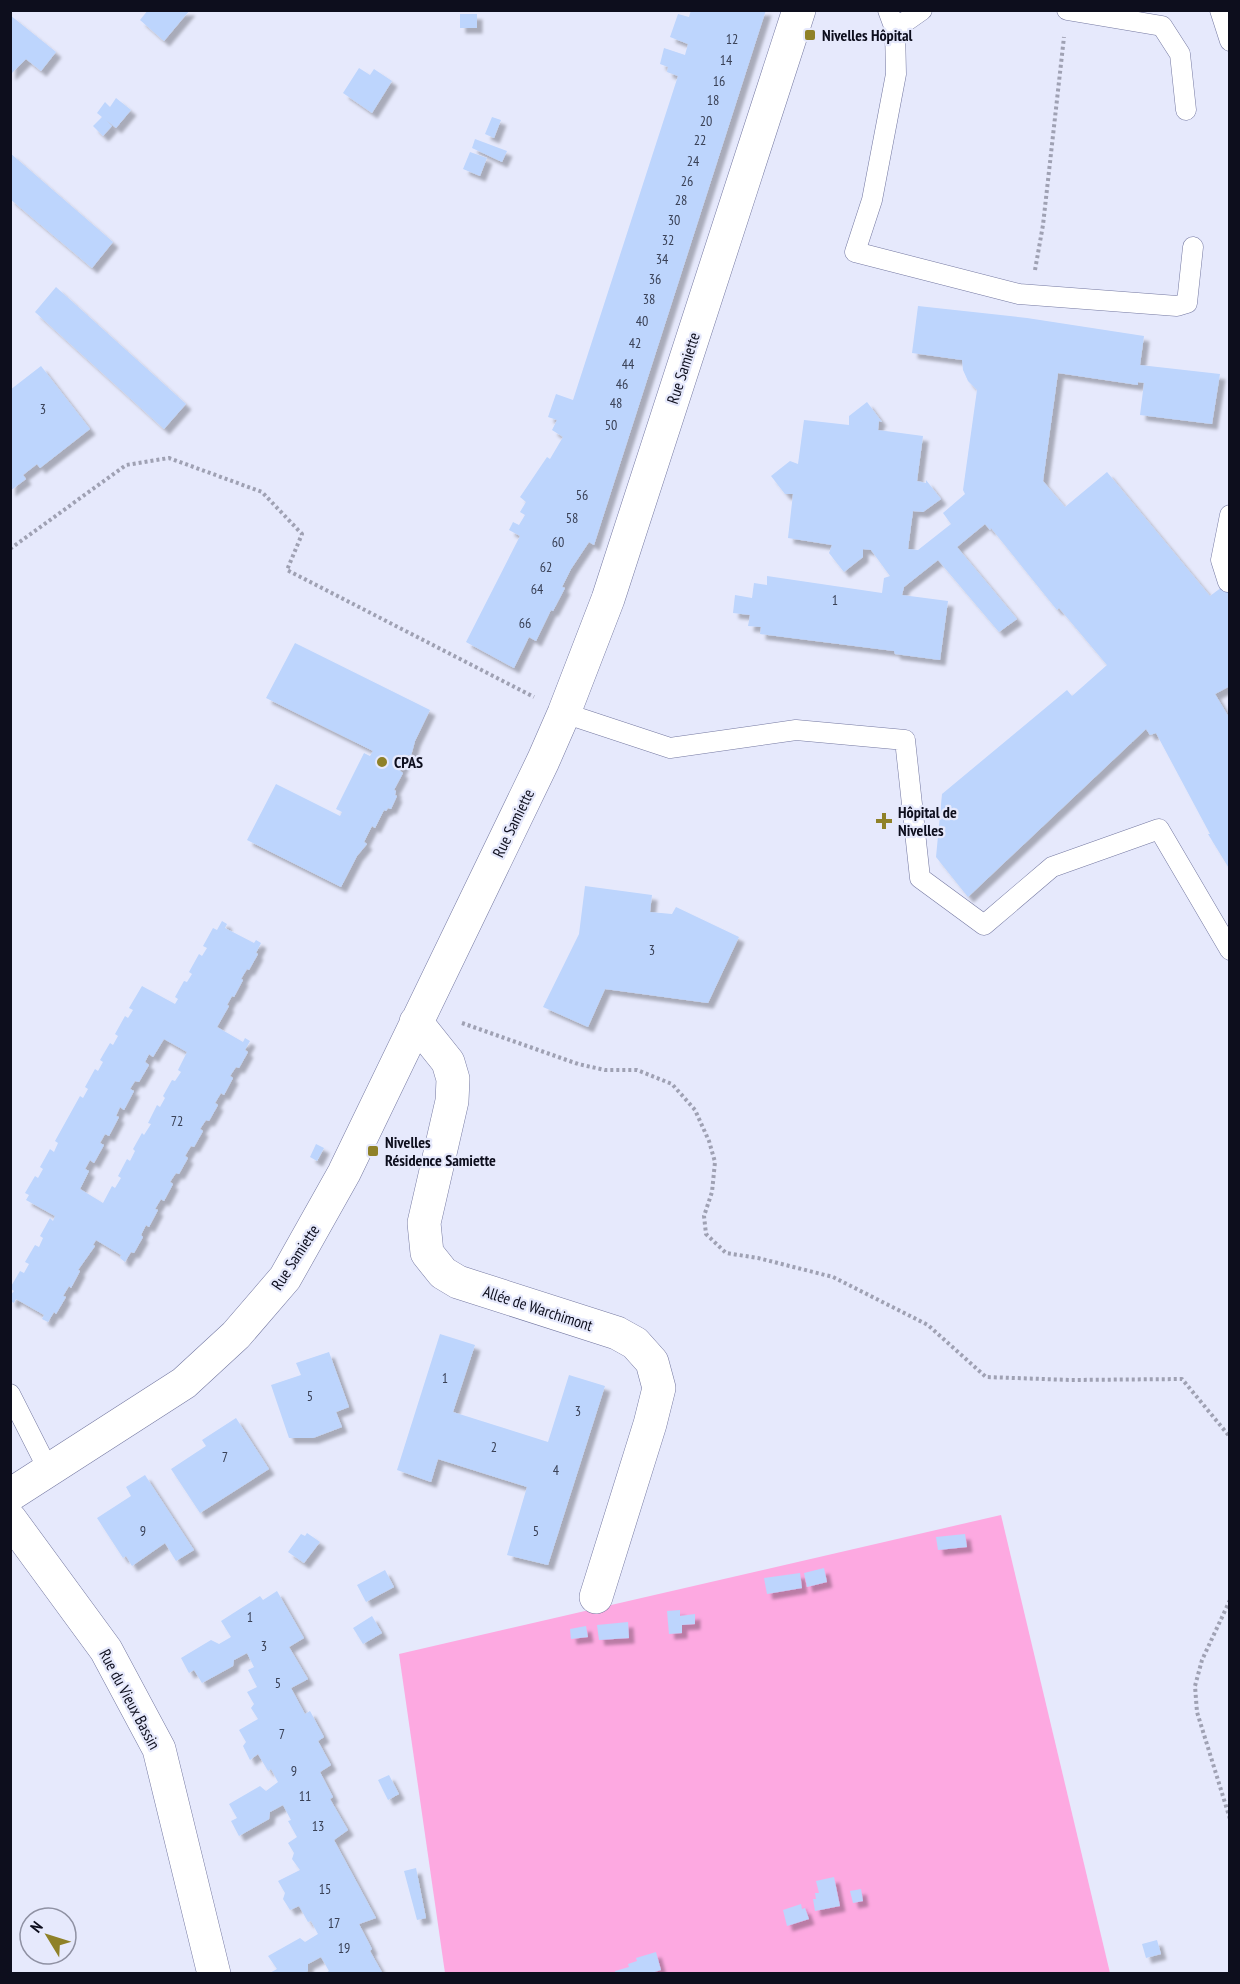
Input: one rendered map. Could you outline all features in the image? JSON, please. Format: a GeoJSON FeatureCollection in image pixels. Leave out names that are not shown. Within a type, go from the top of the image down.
{"type":"FeatureCollection","features":[{"type":"Feature","properties":{"kind":"street","name":"Rue Samiette"},"geometry":{"type":"LineString","coordinates":[[10,1495],[184,1383],[236,1335],[285,1278],[344,1173],[538,772],[564,713],[608,599],[799,10]]}},
{"type":"Feature","properties":{"kind":"street","name":"Allée de Warchimont"},"geometry":{"type":"LineString","coordinates":[[419,1016],[448,1062],[453,1079],[452,1101],[424,1223],[427,1253],[443,1273],[458,1282],[617,1333],[635,1343],[652,1362],[659,1388],[596,1597]]}},
{"type":"Feature","properties":{"kind":"street","name":"Rue du Vieux Bassin"},"geometry":{"type":"LineString","coordinates":[[10,1519],[106,1650],[159,1749],[214,1974]]}},
{"type":"Feature","properties":{"kind":"lane"},"geometry":{"type":"LineString","coordinates":[[922,10],[891,20],[896,74],[872,200],[855,252],[1019,294],[1177,306],[1187,303],[1193,247]]}},
{"type":"Feature","properties":{"kind":"lane"},"geometry":{"type":"LineString","coordinates":[[1067,10],[1162,26],[1180,54],[1186,110]]}},
{"type":"Feature","properties":{"kind":"lane"},"geometry":{"type":"LineString","coordinates":[[1220,10],[1230,41]]}},
{"type":"Feature","properties":{"kind":"lane"},"geometry":{"type":"LineString","coordinates":[[1228,582],[1221,560],[1230,515]]}},
{"type":"Feature","properties":{"kind":"lane"},"geometry":{"type":"LineString","coordinates":[[564,713],[670,748],[796,730],[905,740],[920,878],[984,925],[1052,867],[1159,830],[1230,950]]}},
{"type":"Feature","properties":{"kind":"lane"},"geometry":{"type":"LineString","coordinates":[[10,1394],[49,1472]]}},
{"type":"Feature","properties":{"kind":"path"},"geometry":{"type":"LineString","coordinates":[[1031,295],[1043,225],[1064,34]]}},
{"type":"Feature","properties":{"kind":"path"},"geometry":{"type":"LineString","coordinates":[[10,549],[126,465],[169,458],[262,492],[302,534],[287,570],[564,713]]}},
{"type":"Feature","properties":{"kind":"path"},"geometry":{"type":"LineString","coordinates":[[419,1016],[578,1064],[605,1070],[637,1070],[672,1084],[695,1110],[709,1141],[715,1162],[712,1192],[704,1216],[706,1234],[726,1253],[758,1258],[833,1277],[928,1325],[987,1377],[1071,1380],[1182,1379],[1230,1437]]}},
{"type":"Feature","properties":{"kind":"path"},"geometry":{"type":"LineString","coordinates":[[1230,1600],[1203,1659],[1195,1686],[1197,1712],[1230,1819]]}},
{"type":"Feature","properties":{"kind":"shaded area"},"geometry":{"type":"Polygon","coordinates":[[[1001,1515],[1110,1973],[445,1973],[399,1654],[1001,1515]]]}},
{"type":"Feature","properties":{"kind":"building"},"geometry":{"type":"Polygon","coordinates":[[[148,10],[190,10],[164,41],[140,20],[148,10]]]}},
{"type":"Feature","properties":{"kind":"building"},"geometry":{"type":"Polygon","coordinates":[[[691,10],[766,10],[594,545],[589,542],[571,569],[562,587],[565,588],[536,641],[529,637],[514,668],[466,642],[520,536],[509,530],[513,522],[519,525],[525,515],[520,512],[526,502],[520,497],[547,457],[550,459],[563,437],[552,430],[557,420],[548,417],[556,394],[573,400],[678,76],[667,72],[668,67],[660,64],[664,48],[685,55],[688,44],[670,37],[678,14],[689,17],[691,10]]]}},
{"type":"Feature","properties":{"kind":"building"},"geometry":{"type":"Polygon","coordinates":[[[460,14],[477,14],[477,28],[460,28],[460,14]]]}},
{"type":"Feature","properties":{"kind":"building"},"geometry":{"type":"Polygon","coordinates":[[[10,15],[56,52],[41,71],[26,59],[10,75],[10,15]]]}},
{"type":"Feature","properties":{"kind":"building"},"geometry":{"type":"Polygon","coordinates":[[[359,68],[370,75],[374,69],[392,81],[372,113],[343,93],[359,68]]]}},
{"type":"Feature","properties":{"kind":"building"},"geometry":{"type":"Polygon","coordinates":[[[116,98],[131,110],[116,128],[106,120],[112,126],[103,136],[93,126],[102,117],[97,113],[105,102],[110,107],[116,98]]]}},
{"type":"Feature","properties":{"kind":"building"},"geometry":{"type":"Polygon","coordinates":[[[492,117],[501,120],[494,138],[485,134],[492,117]]]}},
{"type":"Feature","properties":{"kind":"building"},"geometry":{"type":"Polygon","coordinates":[[[475,139],[507,151],[502,162],[472,148],[475,139]]]}},
{"type":"Feature","properties":{"kind":"building"},"geometry":{"type":"Polygon","coordinates":[[[470,152],[487,158],[480,176],[463,169],[470,152]]]}},
{"type":"Feature","properties":{"kind":"building"},"geometry":{"type":"Polygon","coordinates":[[[10,153],[113,242],[92,268],[10,199],[10,153]]]}},
{"type":"Feature","properties":{"kind":"building"},"geometry":{"type":"Polygon","coordinates":[[[56,287],[186,404],[164,429],[35,312],[56,287]]]}},
{"type":"Feature","properties":{"kind":"building"},"geometry":{"type":"Polygon","coordinates":[[[918,306],[1027,318],[1144,336],[1140,365],[1220,374],[1212,424],[1140,415],[1144,383],[1138,382],[1138,385],[1058,373],[1043,481],[1065,507],[1107,472],[1210,596],[1230,581],[1230,686],[1215,694],[1230,719],[1230,870],[1208,834],[1210,834],[1156,733],[1150,735],[1146,729],[968,897],[936,857],[942,794],[1067,690],[1072,696],[1107,665],[1059,608],[1057,610],[991,528],[990,530],[985,524],[957,547],[1017,619],[999,632],[938,560],[904,587],[902,595],[948,601],[940,660],[895,654],[894,651],[760,634],[761,627],[748,626],[750,615],[733,613],[735,595],[752,598],[754,583],[767,585],[767,576],[882,593],[884,578],[890,576],[871,550],[863,549],[863,557],[844,572],[829,553],[832,545],[788,538],[793,494],[785,494],[771,476],[790,461],[798,464],[804,420],[849,425],[849,416],[867,402],[882,422],[879,421],[878,430],[923,436],[917,481],[926,483],[926,480],[941,499],[923,512],[913,511],[908,549],[918,550],[951,524],[943,513],[965,494],[963,490],[977,390],[968,381],[962,360],[912,353],[918,306]]]}},
{"type":"Feature","properties":{"kind":"building"},"geometry":{"type":"Polygon","coordinates":[[[41,366],[90,429],[40,468],[37,464],[23,475],[26,479],[10,491],[10,390],[41,366]]]}},
{"type":"Feature","properties":{"kind":"building","name":"CPAS"},"geometry":{"type":"Polygon","coordinates":[[[295,643],[430,710],[415,741],[411,756],[408,755],[400,771],[403,773],[394,790],[397,796],[391,809],[384,810],[375,828],[372,826],[364,842],[367,844],[357,856],[341,887],[247,840],[276,784],[340,816],[342,812],[336,809],[364,753],[370,756],[373,751],[266,698],[295,643]]]}},
{"type":"Feature","properties":{"kind":"building"},"geometry":{"type":"Polygon","coordinates":[[[585,886],[652,895],[650,912],[672,914],[676,907],[739,937],[708,1003],[605,989],[588,1027],[543,1007],[579,934],[585,886]]]}},
{"type":"Feature","properties":{"kind":"building"},"geometry":{"type":"Polygon","coordinates":[[[222,921],[227,924],[225,928],[254,943],[256,940],[261,943],[256,953],[258,954],[241,979],[243,980],[227,1005],[229,1006],[217,1027],[243,1042],[245,1038],[250,1041],[245,1050],[248,1052],[239,1068],[236,1067],[230,1076],[233,1078],[224,1095],[221,1093],[215,1103],[218,1105],[209,1121],[206,1120],[200,1129],[203,1131],[194,1147],[191,1146],[185,1156],[188,1158],[179,1174],[176,1173],[170,1182],[173,1184],[164,1201],[161,1199],[155,1209],[158,1210],[149,1227],[146,1225],[141,1235],[143,1237],[134,1253],[131,1252],[125,1262],[120,1258],[121,1255],[96,1240],[93,1245],[95,1246],[78,1270],[80,1271],[71,1288],[69,1286],[63,1296],[66,1297],[56,1314],[54,1312],[48,1322],[42,1319],[44,1315],[16,1299],[14,1303],[10,1301],[10,1296],[14,1291],[10,1288],[20,1271],[24,1273],[29,1264],[25,1262],[35,1245],[39,1247],[43,1238],[40,1236],[50,1218],[53,1221],[55,1216],[26,1200],[29,1195],[25,1193],[35,1176],[38,1178],[43,1169],[40,1167],[50,1149],[54,1152],[58,1143],[55,1141],[80,1096],[83,1098],[88,1089],[85,1087],[95,1069],[98,1071],[103,1062],[100,1060],[110,1043],[113,1045],[118,1036],[115,1034],[125,1016],[128,1018],[133,1010],[129,1008],[142,986],[175,1004],[178,999],[175,997],[184,981],[187,982],[192,974],[189,972],[199,954],[202,956],[207,948],[203,946],[213,928],[217,930],[222,921]],[[164,1039],[153,1057],[149,1054],[145,1062],[149,1065],[139,1082],[135,1081],[130,1089],[134,1091],[124,1110],[120,1107],[116,1116],[119,1117],[109,1136],[105,1134],[100,1143],[104,1145],[94,1163],[90,1160],[85,1169],[89,1171],[80,1189],[103,1203],[112,1186],[115,1188],[121,1178],[118,1176],[127,1159],[130,1161],[135,1151],[133,1149],[142,1133],[144,1135],[151,1124],[148,1123],[157,1105],[160,1107],[172,1080],[175,1081],[181,1072],[178,1070],[187,1052],[164,1039]]]}},
{"type":"Feature","properties":{"kind":"building"},"geometry":{"type":"Polygon","coordinates":[[[316,1144],[324,1148],[317,1161],[310,1157],[316,1144]]]}},
{"type":"Feature","properties":{"kind":"building"},"geometry":{"type":"Polygon","coordinates":[[[440,1334],[475,1345],[453,1412],[548,1442],[569,1375],[605,1386],[548,1565],[507,1555],[527,1487],[438,1459],[431,1482],[397,1470],[440,1334]]]}},
{"type":"Feature","properties":{"kind":"building"},"geometry":{"type":"Polygon","coordinates":[[[329,1352],[349,1407],[336,1412],[342,1427],[313,1438],[289,1438],[271,1385],[301,1375],[296,1363],[329,1352]]]}},
{"type":"Feature","properties":{"kind":"building"},"geometry":{"type":"Polygon","coordinates":[[[236,1418],[269,1469],[200,1513],[171,1469],[206,1446],[202,1440],[236,1418]]]}},
{"type":"Feature","properties":{"kind":"building"},"geometry":{"type":"Polygon","coordinates":[[[145,1475],[194,1550],[176,1561],[165,1543],[132,1566],[126,1556],[123,1558],[97,1518],[131,1496],[126,1487],[145,1475]]]}},
{"type":"Feature","properties":{"kind":"building"},"geometry":{"type":"Polygon","coordinates":[[[307,1533],[320,1542],[304,1563],[288,1552],[301,1534],[305,1536],[307,1533]]]}},
{"type":"Feature","properties":{"kind":"building"},"geometry":{"type":"Polygon","coordinates":[[[965,1534],[967,1547],[938,1550],[936,1537],[965,1534]]]}},
{"type":"Feature","properties":{"kind":"building"},"geometry":{"type":"Polygon","coordinates":[[[824,1568],[827,1582],[807,1587],[804,1573],[824,1568]]]}},
{"type":"Feature","properties":{"kind":"building"},"geometry":{"type":"Polygon","coordinates":[[[385,1570],[394,1587],[366,1602],[357,1585],[385,1570]]]}},
{"type":"Feature","properties":{"kind":"building"},"geometry":{"type":"Polygon","coordinates":[[[800,1573],[802,1588],[767,1594],[764,1578],[800,1573]]]}},
{"type":"Feature","properties":{"kind":"building"},"geometry":{"type":"Polygon","coordinates":[[[277,1591],[304,1638],[289,1647],[308,1679],[291,1688],[305,1714],[310,1711],[324,1737],[318,1741],[331,1765],[320,1772],[333,1797],[330,1799],[348,1830],[334,1840],[376,1918],[359,1924],[383,1974],[324,1974],[329,1971],[321,1957],[308,1964],[308,1971],[303,1974],[268,1974],[277,1969],[268,1956],[300,1938],[305,1942],[318,1934],[299,1906],[290,1910],[283,1899],[285,1893],[278,1881],[300,1870],[292,1859],[294,1853],[288,1843],[297,1837],[288,1821],[291,1820],[283,1805],[270,1812],[269,1819],[239,1836],[231,1821],[237,1818],[229,1804],[260,1786],[266,1791],[278,1782],[271,1769],[268,1771],[258,1754],[250,1760],[243,1746],[246,1742],[239,1730],[258,1719],[251,1708],[254,1704],[247,1692],[257,1687],[248,1670],[254,1667],[247,1653],[234,1660],[233,1666],[202,1683],[194,1670],[189,1673],[181,1658],[211,1640],[219,1644],[231,1637],[221,1621],[260,1596],[263,1600],[277,1591]]]}},
{"type":"Feature","properties":{"kind":"building"},"geometry":{"type":"Polygon","coordinates":[[[680,1610],[680,1616],[695,1614],[695,1624],[682,1625],[682,1633],[669,1634],[667,1611],[680,1610]]]}},
{"type":"Feature","properties":{"kind":"building"},"geometry":{"type":"Polygon","coordinates":[[[372,1616],[382,1633],[363,1644],[353,1628],[372,1616]]]}},
{"type":"Feature","properties":{"kind":"building"},"geometry":{"type":"Polygon","coordinates":[[[628,1622],[629,1638],[599,1640],[597,1625],[628,1622]]]}},
{"type":"Feature","properties":{"kind":"building"},"geometry":{"type":"Polygon","coordinates":[[[586,1626],[588,1637],[571,1639],[570,1629],[586,1626]]]}},
{"type":"Feature","properties":{"kind":"building"},"geometry":{"type":"Polygon","coordinates":[[[389,1775],[399,1794],[388,1800],[378,1780],[389,1775]]]}},
{"type":"Feature","properties":{"kind":"building"},"geometry":{"type":"Polygon","coordinates":[[[416,1868],[426,1918],[417,1920],[404,1871],[416,1868]]]}},
{"type":"Feature","properties":{"kind":"building"},"geometry":{"type":"Polygon","coordinates":[[[834,1877],[840,1906],[815,1911],[813,1899],[816,1899],[815,1893],[819,1893],[816,1881],[834,1877]]]}},
{"type":"Feature","properties":{"kind":"building"},"geometry":{"type":"Polygon","coordinates":[[[861,1889],[863,1901],[853,1903],[850,1891],[861,1889]]]}},
{"type":"Feature","properties":{"kind":"building"},"geometry":{"type":"Polygon","coordinates":[[[801,1904],[809,1919],[787,1926],[783,1910],[801,1904]]]}},
{"type":"Feature","properties":{"kind":"building"},"geometry":{"type":"Polygon","coordinates":[[[1157,1940],[1161,1954],[1146,1958],[1142,1944],[1157,1940]]]}},
{"type":"Feature","properties":{"kind":"building"},"geometry":{"type":"Polygon","coordinates":[[[656,1952],[661,1970],[648,1974],[615,1974],[615,1971],[629,1967],[628,1964],[637,1961],[636,1958],[656,1952]]]}},
{"type":"Feature","properties":{"kind":"place","name":"Nivelles Hôpital"},"geometry":{"type":"Point","coordinates":[810,35]}},
{"type":"Feature","properties":{"kind":"place","name":"CPAS"},"geometry":{"type":"Point","coordinates":[382,762]}},
{"type":"Feature","properties":{"kind":"place","name":"Hôpital de Nivelles"},"geometry":{"type":"Point","coordinates":[884,821]}},
{"type":"Feature","properties":{"kind":"place","name":"Nivelles Résidence Samiette"},"geometry":{"type":"Point","coordinates":[373,1151]}}]}
